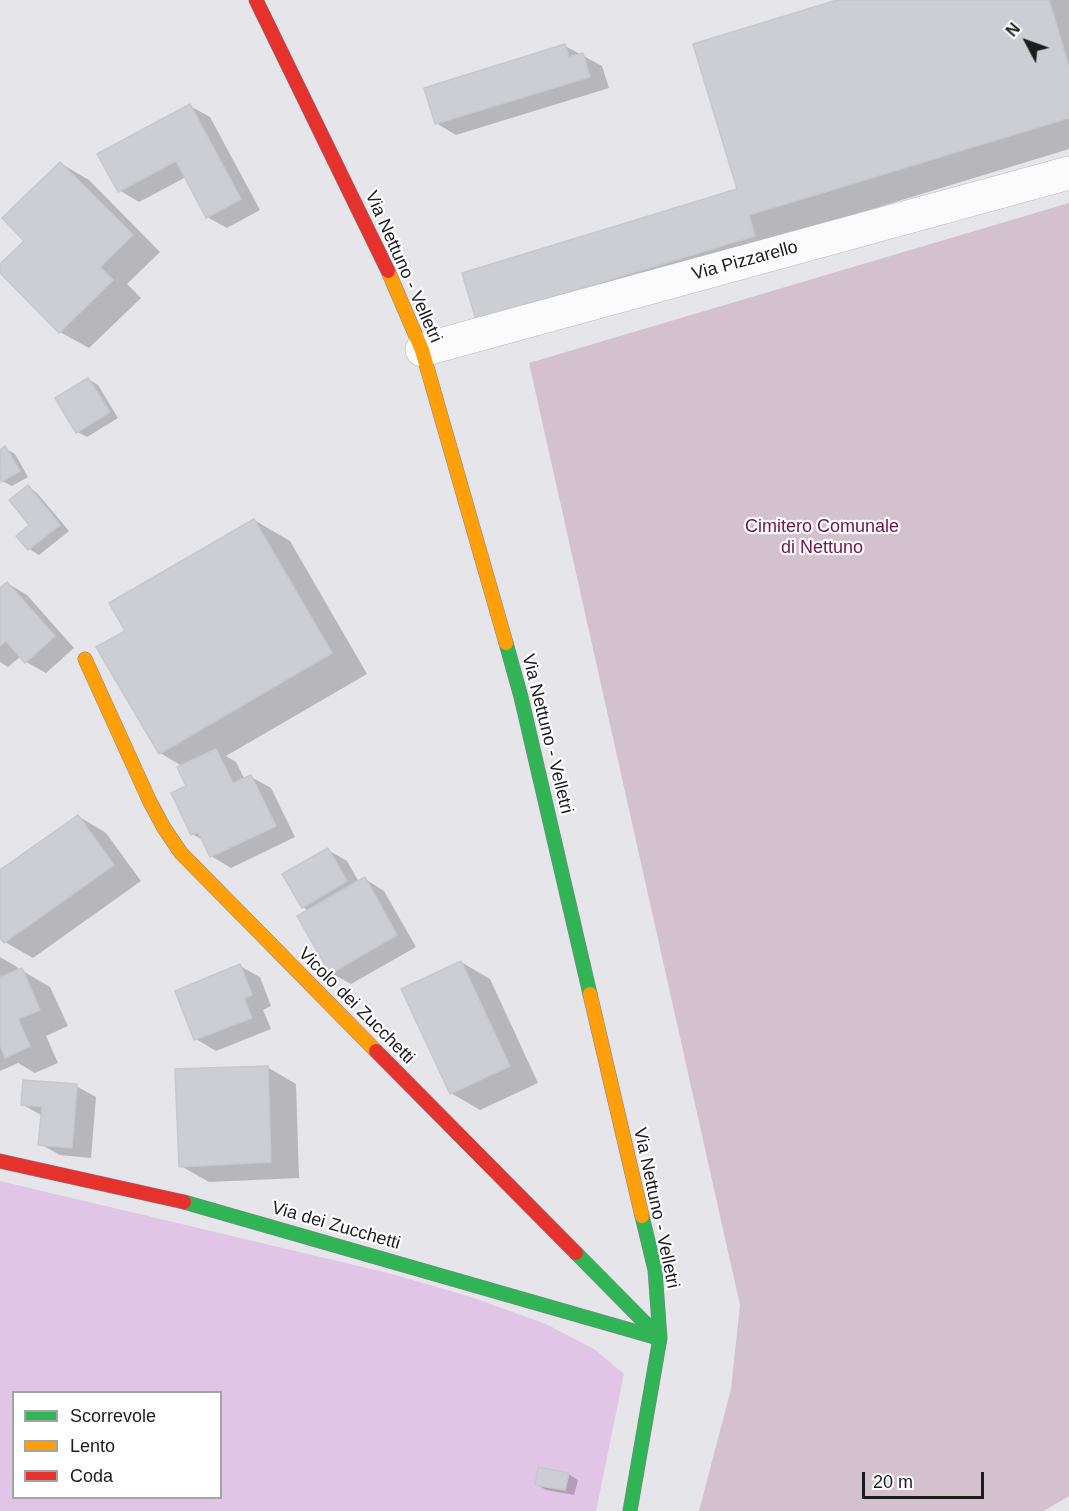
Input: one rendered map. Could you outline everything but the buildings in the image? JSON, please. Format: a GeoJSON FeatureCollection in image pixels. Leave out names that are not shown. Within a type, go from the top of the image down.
{"type":"FeatureCollection","features":[{"type":"Feature","properties":{"kind":"main road","name":"Via Nettuno - Velletri"},"geometry":{"type":"LineString","coordinates":[[256,0],[387,268],[422,350],[521,697],[655,1270],[660,1338],[630,1511]]}},
{"type":"Feature","properties":{"kind":"main road","name":"Vicolo dei Zucchetti"},"geometry":{"type":"LineString","coordinates":[[85,659],[150,802],[181,853],[660,1338]]}},
{"type":"Feature","properties":{"kind":"main road","name":"Via dei Zucchetti"},"geometry":{"type":"LineString","coordinates":[[0,1161],[206,1207],[660,1338]]}},
{"type":"Feature","properties":{"kind":"street","name":"Via Pizzarello"},"geometry":{"type":"LineString","coordinates":[[422,350],[1069,173]]}},
{"type":"Feature","properties":{"kind":"shaded area"},"geometry":{"type":"Polygon","coordinates":[[[0,1181],[388,1273],[471,1297],[546,1324],[594,1349],[624,1374],[596,1511],[0,1511],[0,1181]],[[538,1467],[535,1485],[565,1490],[568,1473],[538,1467]]]}},
{"type":"Feature","properties":{"kind":"green space","name":"Cimitero Comunale di Nettuno"},"geometry":{"type":"Polygon","coordinates":[[[1069,203],[1069,1496],[1044,1511],[699,1511],[731,1389],[740,1305],[529,363],[1069,203]]]}},
{"type":"Feature","properties":{"kind":"traffic: fast"},"geometry":{"type":"LineString","coordinates":[[506,643],[521,697],[590,994]]}},
{"type":"Feature","properties":{"kind":"traffic: fast"},"geometry":{"type":"LineString","coordinates":[[184,1202],[658,1338]]}},
{"type":"Feature","properties":{"kind":"traffic: fast"},"geometry":{"type":"LineString","coordinates":[[630,1511],[660,1338],[655,1270],[642,1216]]}},
{"type":"Feature","properties":{"kind":"traffic: fast"},"geometry":{"type":"LineString","coordinates":[[576,1253],[660,1338]]}},
{"type":"Feature","properties":{"kind":"traffic: slow"},"geometry":{"type":"LineString","coordinates":[[388,271],[422,350],[506,643]]}},
{"type":"Feature","properties":{"kind":"traffic: slow"},"geometry":{"type":"LineString","coordinates":[[85,659],[150,802],[181,853],[376,1051]]}},
{"type":"Feature","properties":{"kind":"traffic: slow"},"geometry":{"type":"LineString","coordinates":[[590,994],[642,1216]]}},
{"type":"Feature","properties":{"kind":"traffic: jam"},"geometry":{"type":"LineString","coordinates":[[256,0],[388,271]]}},
{"type":"Feature","properties":{"kind":"traffic: jam"},"geometry":{"type":"LineString","coordinates":[[376,1051],[576,1253]]}},
{"type":"Feature","properties":{"kind":"traffic: jam"},"geometry":{"type":"LineString","coordinates":[[0,1161],[184,1202]]}}]}
